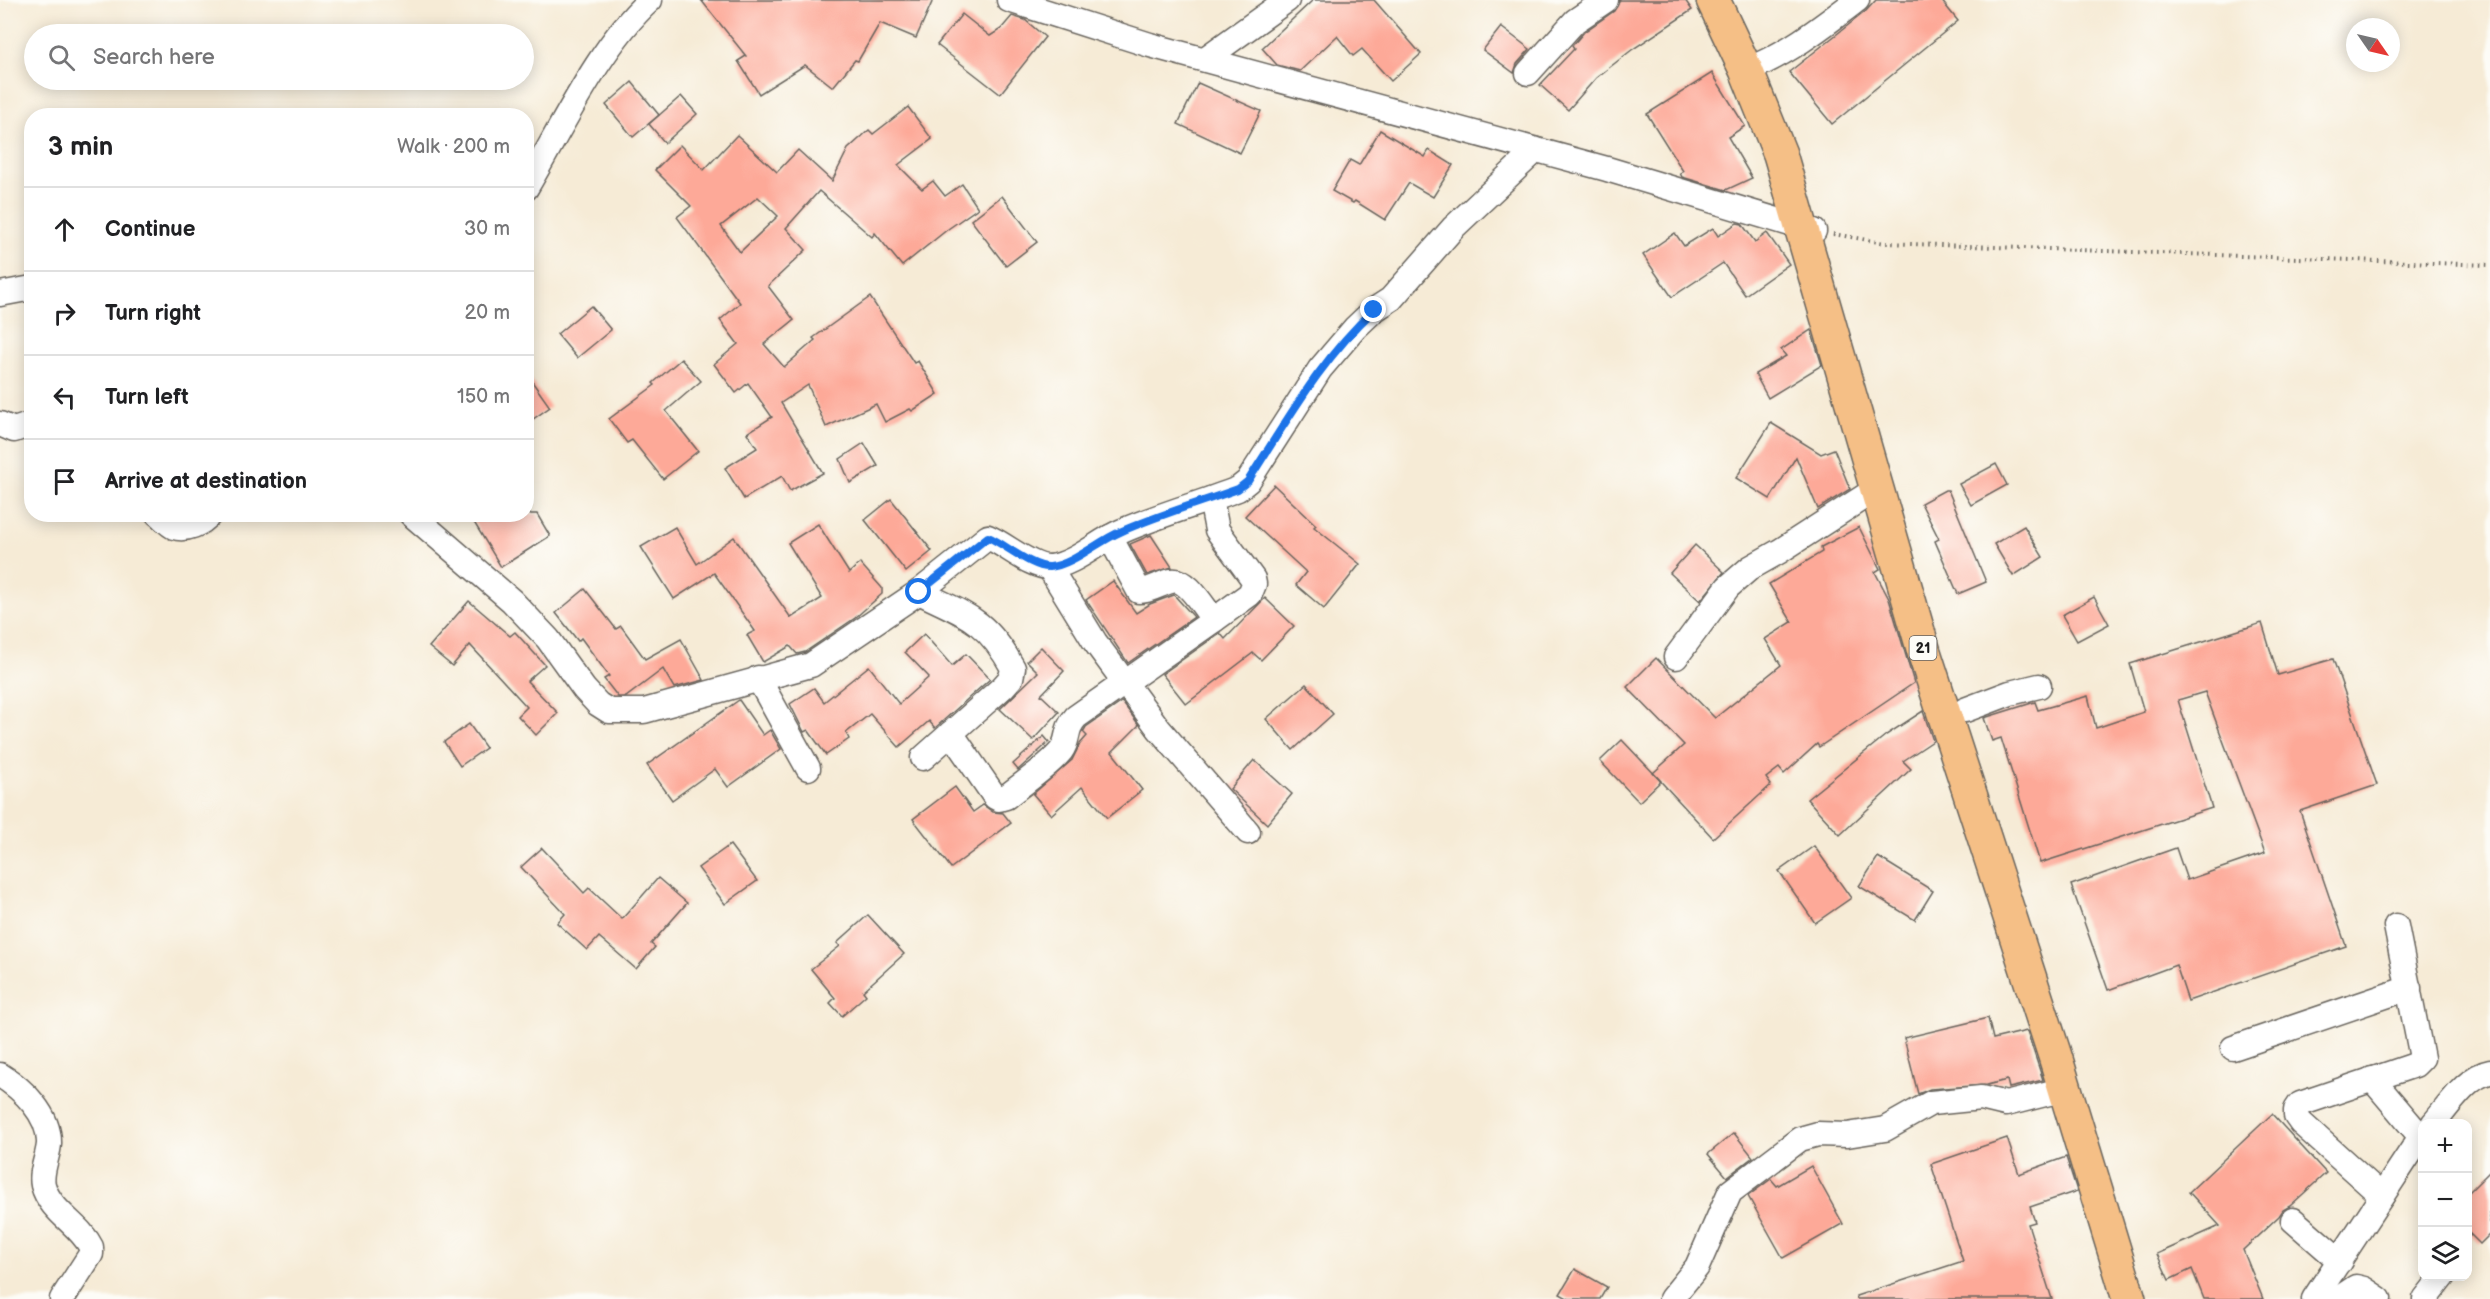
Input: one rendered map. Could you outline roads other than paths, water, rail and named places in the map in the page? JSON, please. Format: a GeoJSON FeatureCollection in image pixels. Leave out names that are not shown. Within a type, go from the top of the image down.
{"type":"FeatureCollection","features":[{"type":"Feature","properties":{"kind":"highway","name":"21"},"geometry":{"type":"LineString","coordinates":[[1713,0],[1753,67]]}},
{"type":"Feature","properties":{"kind":"highway","name":"21"},"geometry":{"type":"LineString","coordinates":[[1733,0],[1780,154],[1810,230],[1888,485],[1965,710],[2129,1299]]}},
{"type":"Feature","properties":{"kind":"highway","name":"21"},"geometry":{"type":"LineString","coordinates":[[1810,230],[1876,489],[1924,652],[2071,1087],[2146,1299]]}},
{"type":"Feature","properties":{"kind":"street"},"geometry":{"type":"LineString","coordinates":[[534,174],[601,60],[624,27],[650,0]]}},
{"type":"Feature","properties":{"kind":"street"},"geometry":{"type":"LineString","coordinates":[[1009,0],[1205,59],[1536,150],[1810,230]]}},
{"type":"Feature","properties":{"kind":"street"},"geometry":{"type":"LineString","coordinates":[[1205,59],[1287,0]]}},
{"type":"Feature","properties":{"kind":"street"},"geometry":{"type":"LineString","coordinates":[[1528,73],[1575,21],[1606,0]]}},
{"type":"Feature","properties":{"kind":"street"},"geometry":{"type":"LineString","coordinates":[[1753,67],[1821,27],[1857,0]]}},
{"type":"Feature","properties":{"kind":"street"},"geometry":{"type":"LineString","coordinates":[[420,522],[512,601],[548,639],[598,705],[609,711],[644,711],[811,665],[919,592],[988,537],[1035,564],[1049,567],[1065,562],[1110,537],[1238,489],[1248,481],[1320,369],[1355,328],[1374,310],[1391,299],[1454,227],[1536,150]]}},
{"type":"Feature","properties":{"kind":"street"},"geometry":{"type":"LineString","coordinates":[[0,294],[24,290]]}},
{"type":"Feature","properties":{"kind":"street"},"geometry":{"type":"LineString","coordinates":[[0,424],[14,430],[24,427]]}},
{"type":"Feature","properties":{"kind":"street"},"geometry":{"type":"LineString","coordinates":[[1676,657],[1728,587],[1750,568],[1876,489]]}},
{"type":"Feature","properties":{"kind":"street"},"geometry":{"type":"LineString","coordinates":[[951,733],[995,797],[1002,799],[1061,751],[1066,740],[1067,728],[1076,717],[1250,594],[1254,584],[1253,579],[1217,530],[1210,499]]}},
{"type":"Feature","properties":{"kind":"street"},"geometry":{"type":"LineString","coordinates":[[168,522],[174,527],[190,528],[202,522]]}},
{"type":"Feature","properties":{"kind":"street"},"geometry":{"type":"LineString","coordinates":[[1110,537],[1139,591],[1147,591],[1172,580],[1179,581],[1187,586],[1214,620]]}},
{"type":"Feature","properties":{"kind":"street"},"geometry":{"type":"LineString","coordinates":[[1049,567],[1095,642],[1159,729],[1248,832]]}},
{"type":"Feature","properties":{"kind":"street"},"geometry":{"type":"LineString","coordinates":[[919,592],[972,618],[984,627],[1002,648],[1013,668],[1011,678],[1003,687],[923,758]]}},
{"type":"Feature","properties":{"kind":"street"},"geometry":{"type":"LineString","coordinates":[[758,678],[808,768]]}},
{"type":"Feature","properties":{"kind":"street"},"geometry":{"type":"LineString","coordinates":[[1965,710],[2010,693],[2039,686]]}},
{"type":"Feature","properties":{"kind":"street"},"geometry":{"type":"LineString","coordinates":[[2382,1196],[2301,1123],[2296,1116],[2296,1110],[2300,1104],[2415,1065],[2422,1058],[2396,926]]}},
{"type":"Feature","properties":{"kind":"street"},"geometry":{"type":"LineString","coordinates":[[2234,1048],[2409,988]]}},
{"type":"Feature","properties":{"kind":"street"},"geometry":{"type":"LineString","coordinates":[[2437,1119],[2470,1082],[2483,1073],[2490,1072]]}},
{"type":"Feature","properties":{"kind":"street"},"geometry":{"type":"LineString","coordinates":[[0,1075],[30,1099],[45,1124],[49,1143],[43,1186],[55,1208],[91,1247],[91,1254],[62,1299]]}},
{"type":"Feature","properties":{"kind":"street"},"geometry":{"type":"LineString","coordinates":[[2372,1079],[2418,1124]]}},
{"type":"Feature","properties":{"kind":"street"},"geometry":{"type":"LineString","coordinates":[[1671,1299],[1697,1267],[1730,1192],[1800,1139],[1818,1134],[1847,1135],[1885,1130],[1931,1103],[1981,1098],[2006,1104],[2071,1087]]}},
{"type":"Feature","properties":{"kind":"street"},"geometry":{"type":"LineString","coordinates":[[2314,1299],[2418,1144]]}},
{"type":"Feature","properties":{"kind":"street"},"geometry":{"type":"LineString","coordinates":[[2293,1220],[2340,1261]]}},
{"type":"Feature","properties":{"kind":"street"},"geometry":{"type":"LineString","coordinates":[[2425,1299],[2439,1281]]}},
{"type":"Feature","properties":{"kind":"street"},"geometry":{"type":"LineString","coordinates":[[2338,1299],[2355,1287],[2364,1289],[2379,1299]]}}]}
